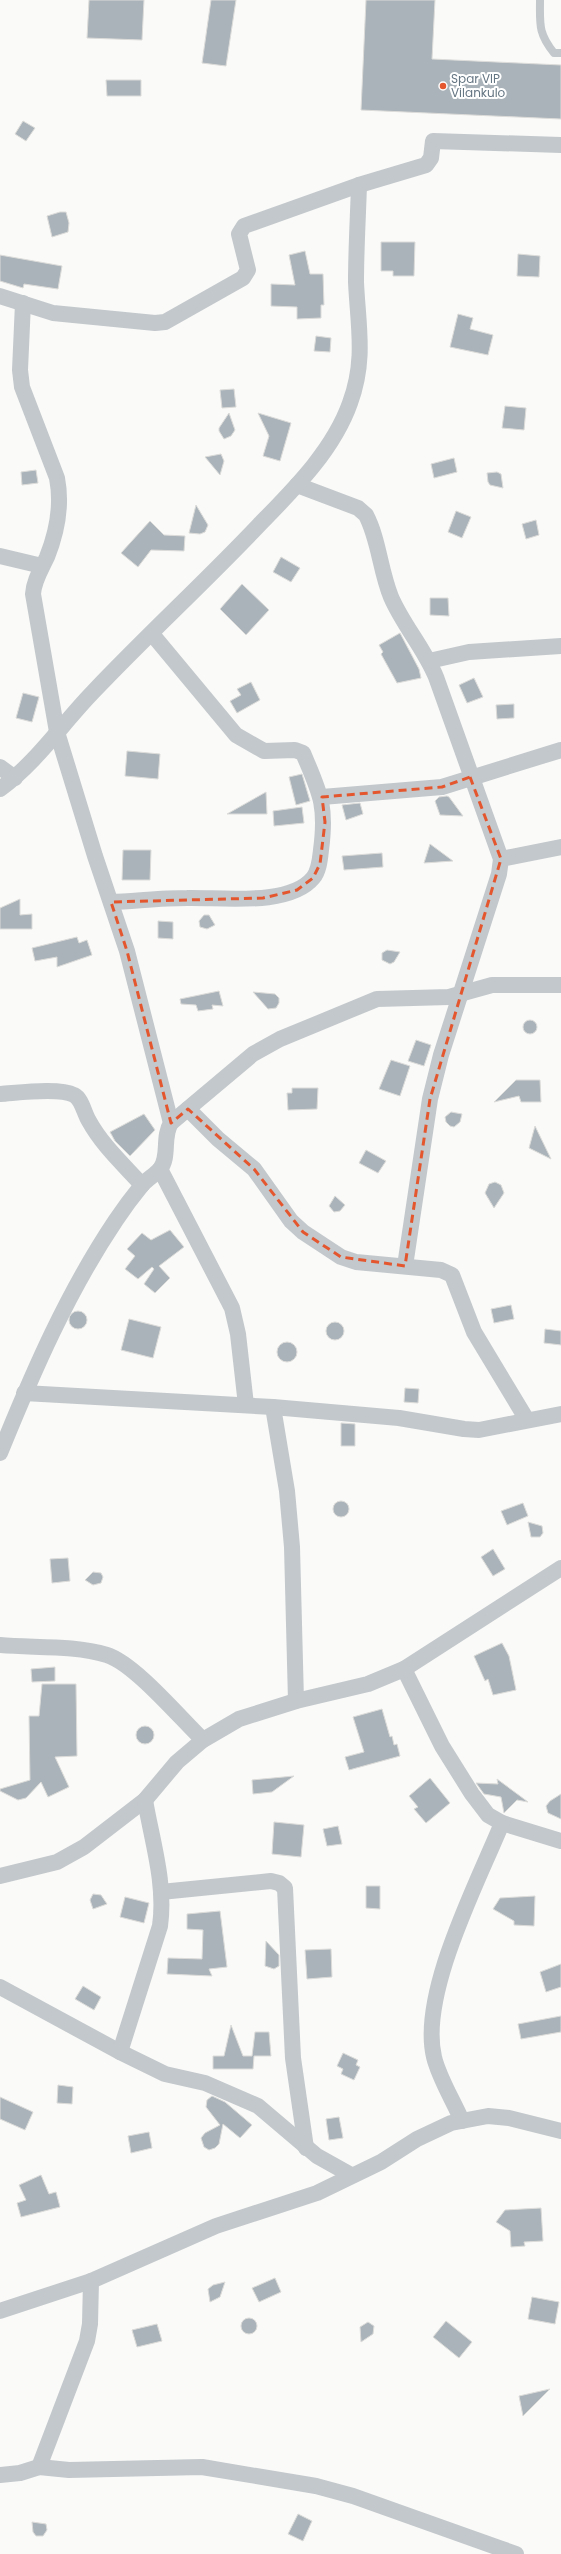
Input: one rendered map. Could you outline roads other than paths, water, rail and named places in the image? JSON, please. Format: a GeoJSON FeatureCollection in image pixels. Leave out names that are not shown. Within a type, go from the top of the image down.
{"type":"FeatureCollection","features":[{"type":"Feature","properties":{"kind":"street"},"geometry":{"type":"LineString","coordinates":[[0,296],[53,313],[76,317],[154,323],[165,322],[243,278],[248,270],[239,234],[244,226],[359,185],[426,165],[431,158],[433,141],[561,145]]}},
{"type":"Feature","properties":{"kind":"street"},"geometry":{"type":"LineString","coordinates":[[0,788],[15,778],[92,692],[152,634],[298,485],[332,438],[350,404],[361,362],[356,281],[359,185]]}},
{"type":"Feature","properties":{"kind":"street"},"geometry":{"type":"LineString","coordinates":[[23,303],[20,370],[22,387],[53,466],[60,493],[55,533],[34,583],[33,594],[57,732],[127,950],[171,1123]]}},
{"type":"Feature","properties":{"kind":"street"},"geometry":{"type":"LineString","coordinates":[[298,485],[358,508],[366,514],[398,613],[429,661],[501,860],[499,874],[462,994],[441,1055],[430,1099],[405,1266]]}},
{"type":"Feature","properties":{"kind":"street"},"geometry":{"type":"LineString","coordinates":[[0,556],[42,566]]}},
{"type":"Feature","properties":{"kind":"street"},"geometry":{"type":"LineString","coordinates":[[111,902],[187,898],[263,898],[297,890],[313,878],[320,864],[325,822],[322,797],[303,753],[295,750],[264,751],[236,735],[152,634]]}},
{"type":"Feature","properties":{"kind":"street"},"geometry":{"type":"LineString","coordinates":[[429,661],[470,652],[561,646]]}},
{"type":"Feature","properties":{"kind":"street"},"geometry":{"type":"LineString","coordinates":[[322,797],[442,787],[470,777],[561,750]]}},
{"type":"Feature","properties":{"kind":"street"},"geometry":{"type":"LineString","coordinates":[[0,767],[15,778]]}},
{"type":"Feature","properties":{"kind":"street"},"geometry":{"type":"LineString","coordinates":[[501,860],[561,847]]}},
{"type":"Feature","properties":{"kind":"street"},"geometry":{"type":"LineString","coordinates":[[0,1453],[24,1393],[73,1288],[117,1220],[142,1185],[160,1169],[163,1161],[167,1130],[171,1123],[253,1054],[280,1039],[377,1000],[462,994],[492,984],[561,985]]}},
{"type":"Feature","properties":{"kind":"street"},"geometry":{"type":"LineString","coordinates":[[0,1094],[62,1092],[74,1095],[79,1100],[89,1121],[98,1135],[142,1185]]}},
{"type":"Feature","properties":{"kind":"street"},"geometry":{"type":"LineString","coordinates":[[188,1109],[218,1139],[254,1169],[291,1221],[302,1232],[340,1257],[356,1262],[441,1270],[452,1275],[474,1332],[527,1420]]}},
{"type":"Feature","properties":{"kind":"street"},"geometry":{"type":"LineString","coordinates":[[160,1169],[232,1308],[238,1334],[246,1405]]}},
{"type":"Feature","properties":{"kind":"street"},"geometry":{"type":"LineString","coordinates":[[24,1393],[273,1407],[399,1418],[464,1429],[479,1430],[561,1414]]}},
{"type":"Feature","properties":{"kind":"street"},"geometry":{"type":"LineString","coordinates":[[273,1407],[287,1491],[292,1547],[296,1701]]}},
{"type":"Feature","properties":{"kind":"street"},"geometry":{"type":"LineString","coordinates":[[0,1876],[57,1862],[84,1848],[145,1800],[177,1762],[203,1740],[239,1719],[296,1701],[368,1684],[404,1669],[561,1568]]}},
{"type":"Feature","properties":{"kind":"street"},"geometry":{"type":"LineString","coordinates":[[0,1645],[89,1652],[108,1656],[127,1665],[203,1740]]}},
{"type":"Feature","properties":{"kind":"street"},"geometry":{"type":"LineString","coordinates":[[404,1669],[425,1714],[472,1794],[488,1815],[502,1823],[561,1841]]}},
{"type":"Feature","properties":{"kind":"street"},"geometry":{"type":"LineString","coordinates":[[120,2052],[160,1926],[162,1892],[145,1800]]}},
{"type":"Feature","properties":{"kind":"street"},"geometry":{"type":"LineString","coordinates":[[462,2120],[434,2058],[432,2038],[434,2012],[448,1953],[502,1823]]}},
{"type":"Feature","properties":{"kind":"street"},"geometry":{"type":"LineString","coordinates":[[162,1892],[271,1882],[279,1883],[285,1888],[294,2074],[306,2148]]}},
{"type":"Feature","properties":{"kind":"street"},"geometry":{"type":"LineString","coordinates":[[0,1987],[120,2052],[165,2074],[205,2083],[258,2106],[306,2148],[351,2175]]}},
{"type":"Feature","properties":{"kind":"street"},"geometry":{"type":"LineString","coordinates":[[0,2311],[91,2281],[216,2226],[317,2193],[351,2175],[381,2162],[417,2139],[462,2120],[495,2116],[561,2131]]}},
{"type":"Feature","properties":{"kind":"street"},"geometry":{"type":"LineString","coordinates":[[39,2467],[86,2341],[90,2324],[91,2281]]}},
{"type":"Feature","properties":{"kind":"street"},"geometry":{"type":"LineString","coordinates":[[0,2475],[20,2473],[39,2467],[69,2470],[202,2467],[316,2486],[353,2496],[516,2554]]}},
{"type":"Feature","properties":{"kind":"lane"},"geometry":{"type":"LineString","coordinates":[[540,0],[540,29],[544,41],[554,53],[561,53]]}},
{"type":"Feature","properties":{"kind":"place","name":"Spar VIP Vilankulo"},"geometry":{"type":"Point","coordinates":[443,86]}}]}
